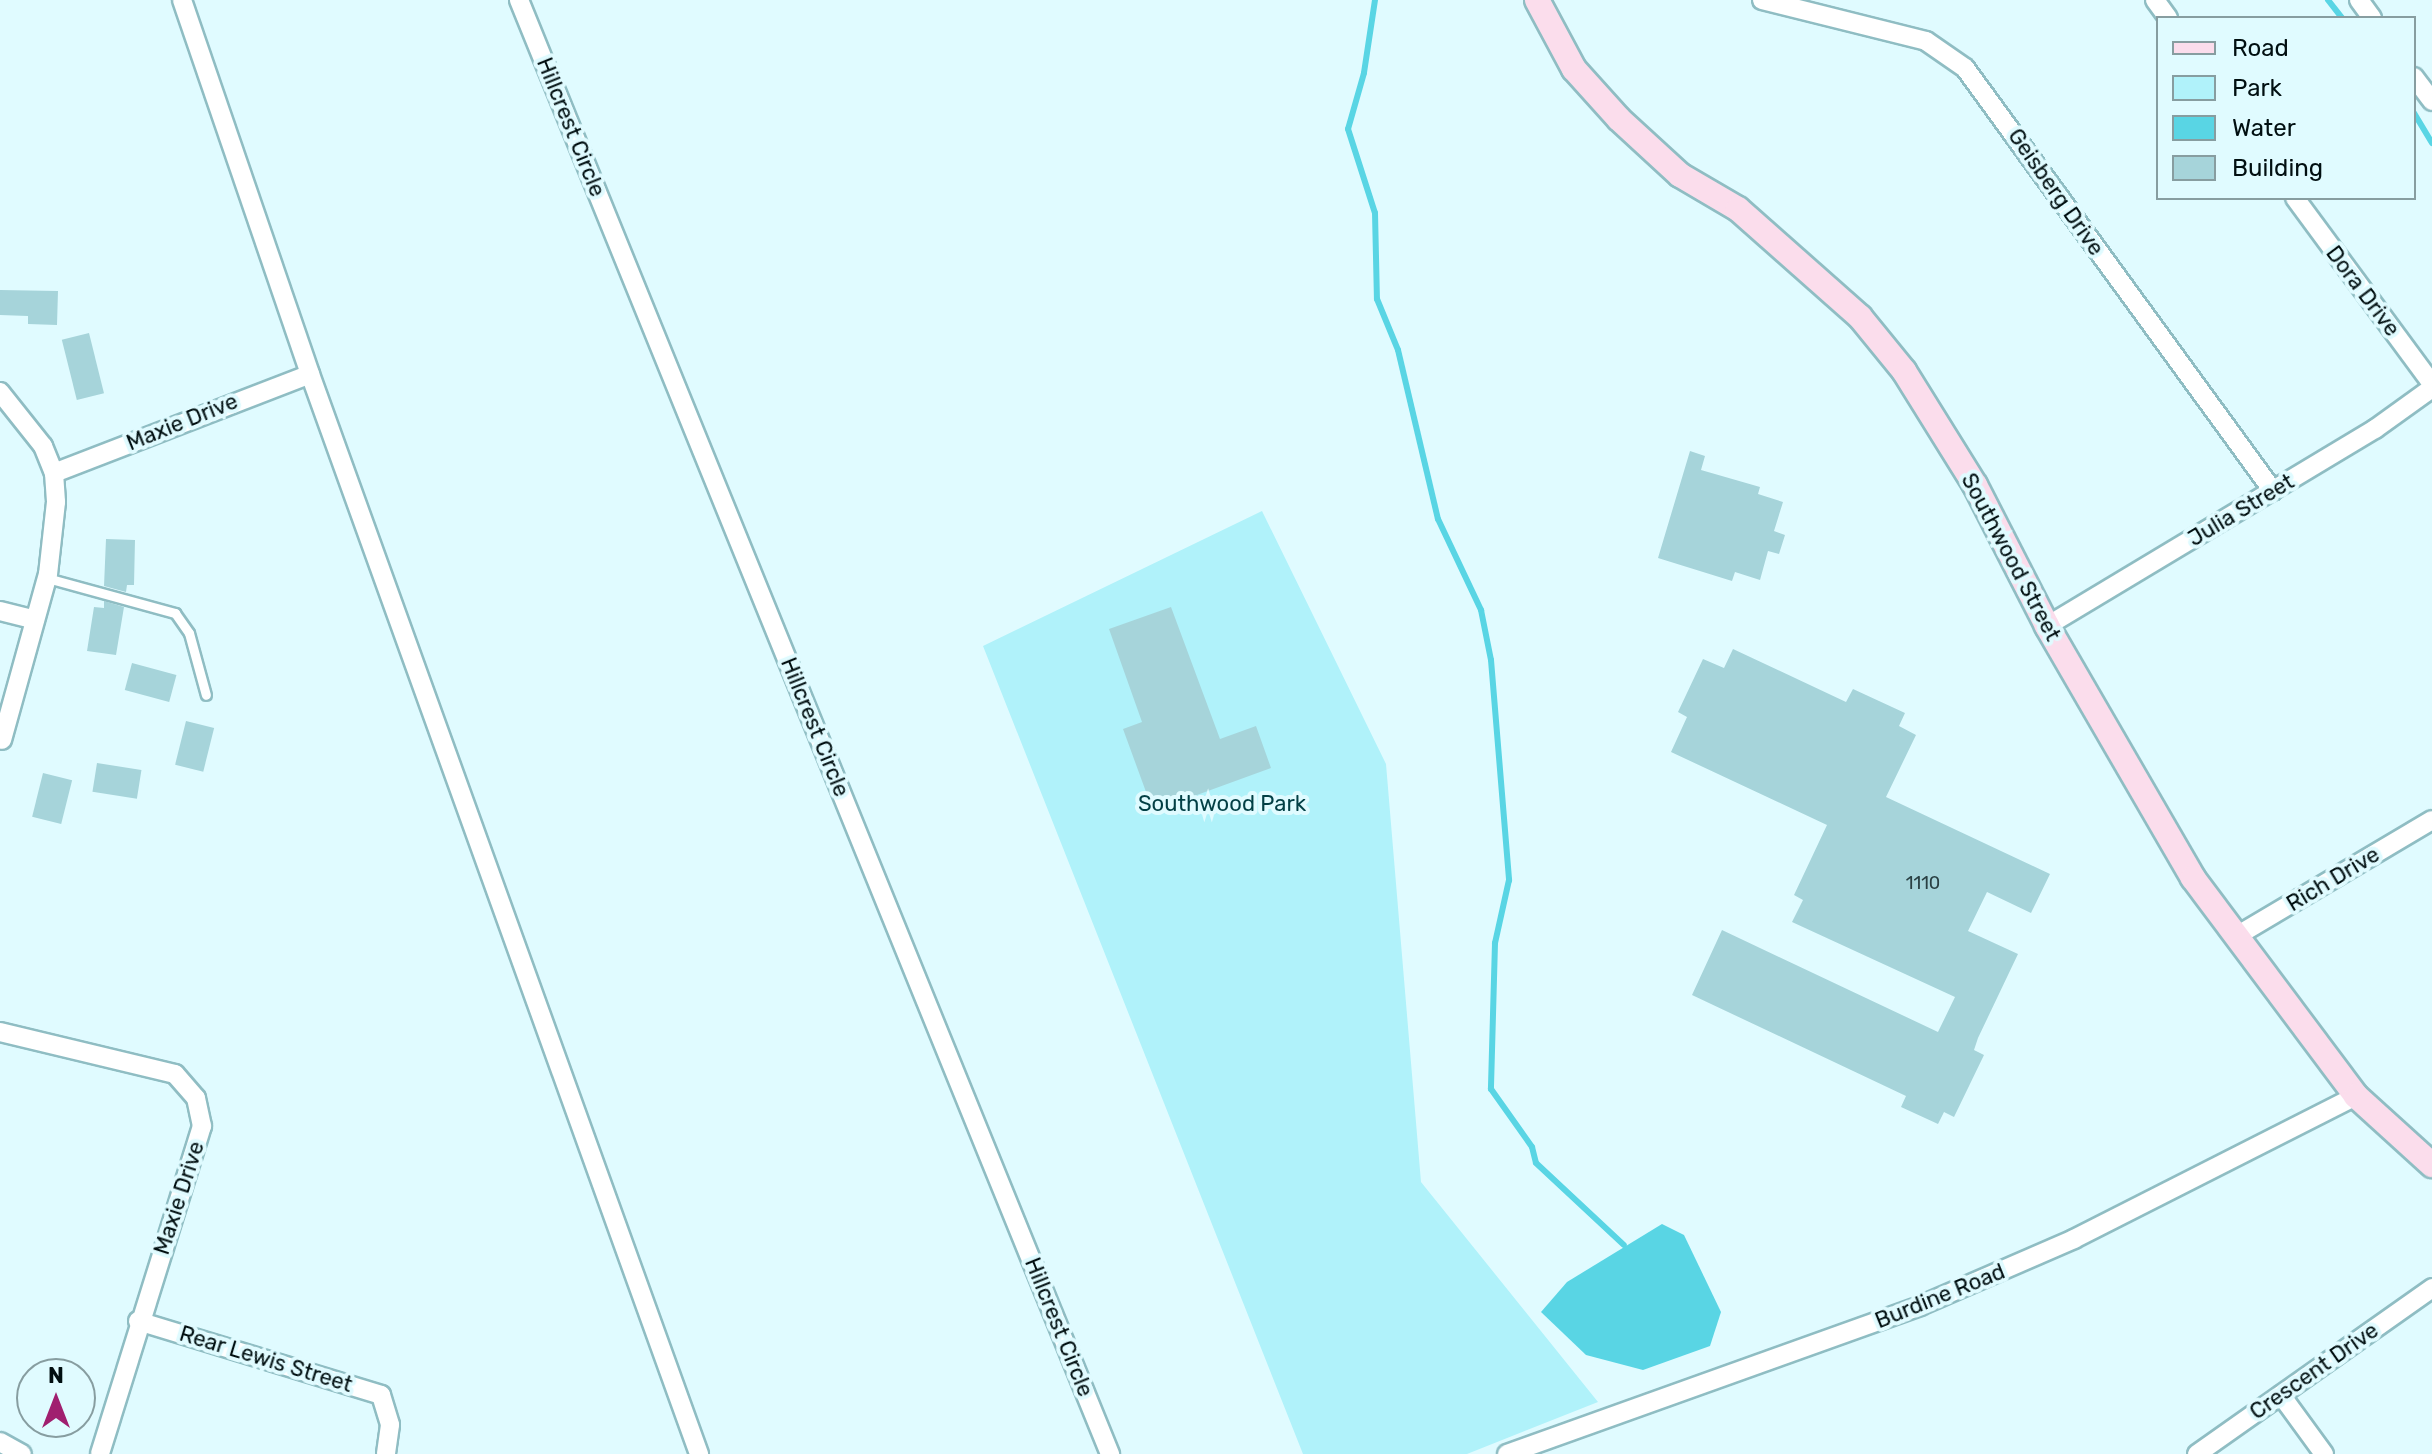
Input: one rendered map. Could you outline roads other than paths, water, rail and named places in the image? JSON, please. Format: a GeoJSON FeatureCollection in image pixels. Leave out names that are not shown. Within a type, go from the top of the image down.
{"type":"FeatureCollection","features":[{"type":"Feature","properties":{"kind":"street"},"geometry":{"type":"LineString","coordinates":[[182,0],[310,374],[699,1454]]}},
{"type":"Feature","properties":{"kind":"street","name":"Hillcrest Circle"},"geometry":{"type":"LineString","coordinates":[[519,0],[1110,1454]]}},
{"type":"Feature","properties":{"kind":"street","name":"Southwood Street"},"geometry":{"type":"LineString","coordinates":[[1537,0],[1574,69],[1619,119],[1680,175],[1738,209],[1860,317],[1904,371],[1975,485],[2047,626],[2193,878],[2356,1096],[2432,1165]]}},
{"type":"Feature","properties":{"kind":"street","name":"Geisberg Drive"},"geometry":{"type":"LineString","coordinates":[[1762,0],[1926,41],[1965,68],[2273,491]]}},
{"type":"Feature","properties":{"kind":"street"},"geometry":{"type":"LineString","coordinates":[[2416,80],[2432,101]]}},
{"type":"Feature","properties":{"kind":"street","name":"Dora Drive"},"geometry":{"type":"LineString","coordinates":[[2296,200],[2432,386]]}},
{"type":"Feature","properties":{"kind":"street","name":"Maxie Drive"},"geometry":{"type":"LineString","coordinates":[[54,473],[310,374]]}},
{"type":"Feature","properties":{"kind":"street","name":"Julia Street"},"geometry":{"type":"LineString","coordinates":[[2047,626],[2273,491],[2432,386]]}},
{"type":"Feature","properties":{"kind":"street"},"geometry":{"type":"LineString","coordinates":[[0,392],[31,429],[54,473],[55,531],[47,578],[2,740]]}},
{"type":"Feature","properties":{"kind":"street"},"geometry":{"type":"LineString","coordinates":[[0,611],[35,620]]}},
{"type":"Feature","properties":{"kind":"street","name":"Rich Drive"},"geometry":{"type":"LineString","coordinates":[[2235,937],[2432,820]]}},
{"type":"Feature","properties":{"kind":"street","name":"Maxie Drive"},"geometry":{"type":"LineString","coordinates":[[0,1032],[175,1074],[196,1098],[202,1126],[138,1321],[100,1454]]}},
{"type":"Feature","properties":{"kind":"street","name":"Burdine Road"},"geometry":{"type":"LineString","coordinates":[[1507,1454],[1920,1306],[2074,1239],[2356,1096]]}},
{"type":"Feature","properties":{"kind":"street","name":"Crescent Drive"},"geometry":{"type":"LineString","coordinates":[[2197,1454],[2432,1288]]}},
{"type":"Feature","properties":{"kind":"street","name":"Rear Lewis Street"},"geometry":{"type":"LineString","coordinates":[[138,1321],[381,1395],[390,1425],[386,1454]]}},
{"type":"Feature","properties":{"kind":"street"},"geometry":{"type":"LineString","coordinates":[[2281,1395],[2324,1454]]}},
{"type":"Feature","properties":{"kind":"street"},"geometry":{"type":"LineString","coordinates":[[0,1442],[22,1454]]}},
{"type":"Feature","properties":{"kind":"lane"},"geometry":{"type":"LineString","coordinates":[[47,578],[175,613],[189,633],[206,695]]}},
{"type":"Feature","properties":{"kind":"water"},"geometry":{"type":"Polygon","coordinates":[[[1662,1224],[1684,1235],[1721,1312],[1710,1346],[1643,1370],[1586,1355],[1541,1312],[1567,1282],[1662,1224]]]}},
{"type":"Feature","properties":{"kind":"waterway"},"geometry":{"type":"LineString","coordinates":[[1375,0],[1364,73],[1348,129],[1375,213],[1377,299],[1398,350],[1438,519],[1481,610],[1491,660],[1509,880],[1495,943],[1491,1089],[1532,1147],[1536,1163],[1624,1245]]}},
{"type":"Feature","properties":{"kind":"waterway"},"geometry":{"type":"LineString","coordinates":[[2328,0],[2340,16]]}},
{"type":"Feature","properties":{"kind":"waterway"},"geometry":{"type":"LineString","coordinates":[[2416,116],[2432,143]]}},
{"type":"Feature","properties":{"kind":"park label","name":"Southwood Park"},"geometry":{"type":"Point","coordinates":[1222,804]}}]}
